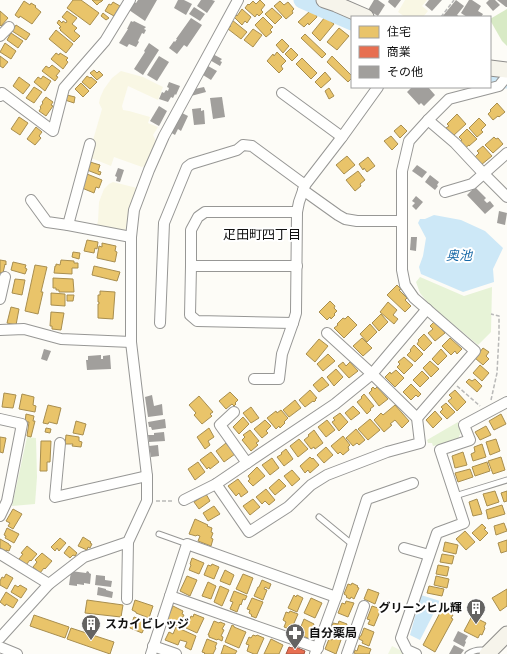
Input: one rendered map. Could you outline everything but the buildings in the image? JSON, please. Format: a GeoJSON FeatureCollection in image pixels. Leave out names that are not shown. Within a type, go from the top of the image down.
{"type":"FeatureCollection","features":[{"type":"Feature","properties":{"kind":"street"},"geometry":{"type":"LineString","coordinates":[[0,96],[2,93],[53,131],[64,88],[105,41],[130,0]]}},
{"type":"Feature","properties":{"kind":"street"},"geometry":{"type":"LineString","coordinates":[[128,599],[128,542],[147,501],[147,476],[130,342],[130,237],[134,210],[164,136],[238,0]]}},
{"type":"Feature","properties":{"kind":"street"},"geometry":{"type":"LineString","coordinates":[[333,1],[364,16]]}},
{"type":"Feature","properties":{"kind":"street"},"geometry":{"type":"LineString","coordinates":[[0,36],[9,27]]}},
{"type":"Feature","properties":{"kind":"street"},"geometry":{"type":"LineString","coordinates":[[491,68],[507,70]]}},
{"type":"Feature","properties":{"kind":"street"},"geometry":{"type":"LineString","coordinates":[[417,418],[475,351],[414,298],[405,285],[402,270],[402,171],[409,141],[450,99],[499,86],[507,76]]}},
{"type":"Feature","properties":{"kind":"street"},"geometry":{"type":"LineString","coordinates":[[254,379],[279,379],[282,354],[296,313],[297,212],[304,187],[377,88]]}},
{"type":"Feature","properties":{"kind":"street"},"geometry":{"type":"LineString","coordinates":[[282,93],[342,137]]}},
{"type":"Feature","properties":{"kind":"street"},"geometry":{"type":"LineString","coordinates":[[428,120],[454,143],[507,197]]}},
{"type":"Feature","properties":{"kind":"street"},"geometry":{"type":"LineString","coordinates":[[68,225],[90,144]]}},
{"type":"Feature","properties":{"kind":"street"},"geometry":{"type":"LineString","coordinates":[[160,323],[164,224],[187,167],[191,164],[237,150],[243,146],[252,146],[345,219],[402,221]]}},
{"type":"Feature","properties":{"kind":"street"},"geometry":{"type":"LineString","coordinates":[[445,192],[472,184],[507,153]]}},
{"type":"Feature","properties":{"kind":"street"},"geometry":{"type":"LineString","coordinates":[[31,200],[47,222],[130,237]]}},
{"type":"Feature","properties":{"kind":"street"},"geometry":{"type":"LineString","coordinates":[[293,323],[197,321],[190,315],[191,230],[198,217],[205,212],[297,212]]}},
{"type":"Feature","properties":{"kind":"street"},"geometry":{"type":"LineString","coordinates":[[191,266],[297,266]]}},
{"type":"Feature","properties":{"kind":"street"},"geometry":{"type":"LineString","coordinates":[[0,299],[5,277]]}},
{"type":"Feature","properties":{"kind":"street"},"geometry":{"type":"LineString","coordinates":[[184,500],[216,484],[335,404],[372,374],[427,309]]}},
{"type":"Feature","properties":{"kind":"street"},"geometry":{"type":"LineString","coordinates":[[0,330],[24,329],[61,339],[130,342]]}},
{"type":"Feature","properties":{"kind":"street"},"geometry":{"type":"LineString","coordinates":[[216,484],[249,532],[288,507],[311,485],[328,475],[388,452],[420,443],[417,418],[328,333]]}},
{"type":"Feature","properties":{"kind":"street"},"geometry":{"type":"LineString","coordinates":[[416,654],[407,650],[401,638],[437,533],[464,523],[440,450],[470,440],[464,426],[507,402]]}},
{"type":"Feature","properties":{"kind":"street"},"geometry":{"type":"LineString","coordinates":[[234,412],[220,425],[248,463]]}},
{"type":"Feature","properties":{"kind":"street"},"geometry":{"type":"LineString","coordinates":[[0,419],[22,424],[7,501],[0,516]]}},
{"type":"Feature","properties":{"kind":"street"},"geometry":{"type":"LineString","coordinates":[[60,443],[55,497],[147,476]]}},
{"type":"Feature","properties":{"kind":"street"},"geometry":{"type":"LineString","coordinates":[[170,596],[316,651],[336,598],[367,499],[413,483]]}},
{"type":"Feature","properties":{"kind":"street"},"geometry":{"type":"LineString","coordinates":[[0,638],[49,584],[84,557],[128,542]]}},
{"type":"Feature","properties":{"kind":"street"},"geometry":{"type":"LineString","coordinates":[[176,654],[152,650],[187,544],[336,598]]}},
{"type":"Feature","properties":{"kind":"street"},"geometry":{"type":"LineString","coordinates":[[404,548],[429,555]]}},
{"type":"Feature","properties":{"kind":"street"},"geometry":{"type":"LineString","coordinates":[[0,554],[49,584]]}},
{"type":"Feature","properties":{"kind":"street"},"geometry":{"type":"LineString","coordinates":[[347,654],[364,606]]}},
{"type":"Feature","properties":{"kind":"street"},"geometry":{"type":"LineString","coordinates":[[488,653],[507,634]]}},
{"type":"Feature","properties":{"kind":"street"},"geometry":{"type":"LineString","coordinates":[[0,647],[17,654]]}},
{"type":"Feature","properties":{"kind":"lane"},"geometry":{"type":"LineString","coordinates":[[456,496],[507,480]]}},
{"type":"Feature","properties":{"kind":"lane"},"geometry":{"type":"LineString","coordinates":[[319,516],[353,545]]}},
{"type":"Feature","properties":{"kind":"lane"},"geometry":{"type":"LineString","coordinates":[[159,534],[187,544]]}},
{"type":"Feature","properties":{"kind":"lane"},"geometry":{"type":"LineString","coordinates":[[468,654],[474,651],[482,650],[488,653]]}},
{"type":"Feature","properties":{"kind":"path"},"geometry":{"type":"LineString","coordinates":[[442,16],[454,0]]}},
{"type":"Feature","properties":{"kind":"path"},"geometry":{"type":"LineString","coordinates":[[450,380],[488,412],[497,373],[500,335],[499,316],[491,314]]}},
{"type":"Feature","properties":{"kind":"path"},"geometry":{"type":"LineString","coordinates":[[147,501],[184,500]]}},
{"type":"Feature","properties":{"kind":"shaded area"},"geometry":{"type":"Polygon","coordinates":[[[405,0],[427,0],[422,6],[428,11],[424,16],[404,16],[398,12],[405,0]]]}},
{"type":"Feature","properties":{"kind":"shaded area"},"geometry":{"type":"Polygon","coordinates":[[[121,71],[143,77],[163,87],[158,100],[128,86],[122,106],[123,110],[150,117],[148,123],[158,127],[153,135],[156,141],[145,166],[142,167],[114,157],[111,166],[91,158],[93,140],[102,109],[99,103],[100,98],[104,89],[112,78],[121,71]]]}},
{"type":"Feature","properties":{"kind":"shaded area"},"geometry":{"type":"Polygon","coordinates":[[[113,182],[137,188],[129,211],[125,232],[96,228],[99,202],[104,189],[113,182]]]}},
{"type":"Feature","properties":{"kind":"green space"},"geometry":{"type":"Polygon","coordinates":[[[507,9],[507,46],[502,41],[491,22],[491,18],[507,9]]]}},
{"type":"Feature","properties":{"kind":"green space"},"geometry":{"type":"Polygon","coordinates":[[[420,277],[464,296],[492,287],[491,332],[478,345],[428,303],[420,293],[416,282],[420,277]]]}},
{"type":"Feature","properties":{"kind":"green space"},"geometry":{"type":"Polygon","coordinates":[[[458,422],[461,432],[458,439],[433,446],[432,443],[428,443],[427,440],[458,422]]]}},
{"type":"Feature","properties":{"kind":"green space"},"geometry":{"type":"Polygon","coordinates":[[[27,437],[36,438],[37,477],[35,504],[12,506],[27,437]]]}},
{"type":"Feature","properties":{"kind":"green space"},"geometry":{"type":"Polygon","coordinates":[[[392,646],[408,654],[388,654],[392,646]]]}},
{"type":"Feature","properties":{"kind":"water","name":"奥池"},"geometry":{"type":"Polygon","coordinates":[[[434,215],[461,220],[485,231],[503,248],[493,269],[494,282],[463,292],[421,274],[419,267],[423,256],[426,238],[418,223],[420,219],[425,219],[434,215]]]}},
{"type":"Feature","properties":{"kind":"water"},"geometry":{"type":"Polygon","coordinates":[[[421,595],[440,601],[420,640],[410,635],[421,595]]]}},
{"type":"Feature","properties":{"kind":"waterway"},"geometry":{"type":"LineString","coordinates":[[302,0],[351,22]]}},
{"type":"Feature","properties":{"kind":"waterway"},"geometry":{"type":"LineString","coordinates":[[491,79],[507,80]]}},
{"type":"Feature","properties":{"kind":"place","name":"グリーンヒル輝"},"geometry":{"type":"Point","coordinates":[476,625]}},
{"type":"Feature","properties":{"kind":"place","name":"スカイビレッジ"},"geometry":{"type":"Point","coordinates":[91,641]}},
{"type":"Feature","properties":{"kind":"place","name":"自分薬局"},"geometry":{"type":"Point","coordinates":[295,650]}},
{"type":"Feature","properties":{"kind":"district","name":"疋田町四丁目"},"geometry":{"type":"Point","coordinates":[262,234]}}]}
